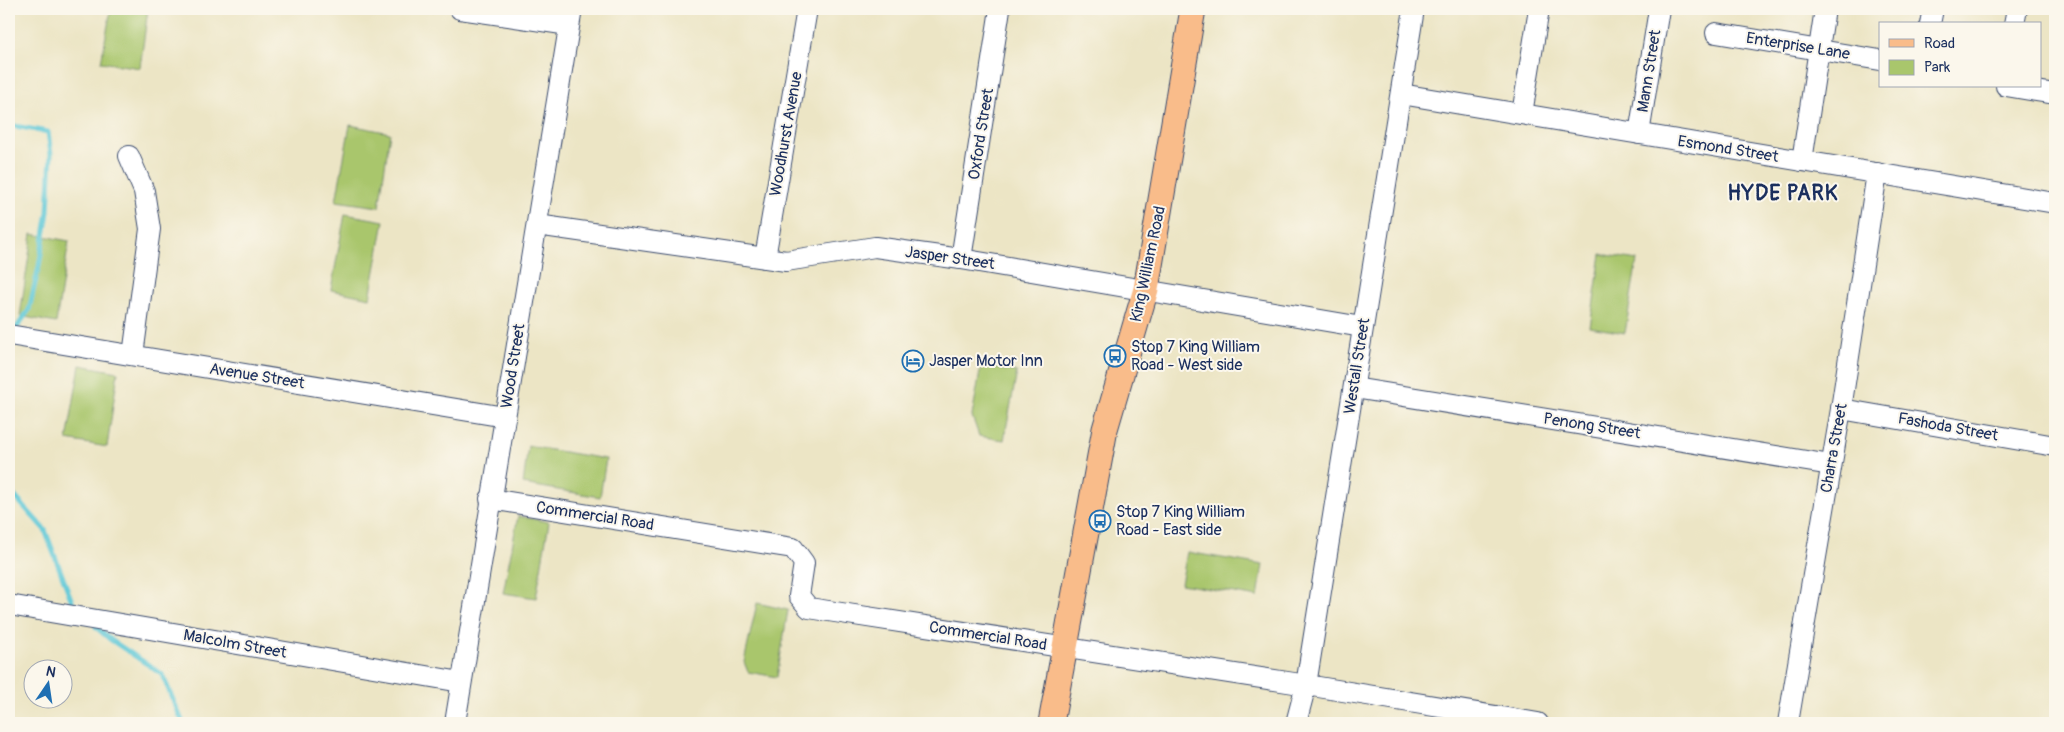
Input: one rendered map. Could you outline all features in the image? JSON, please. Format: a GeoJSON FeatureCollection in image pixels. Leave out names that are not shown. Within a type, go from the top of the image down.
{"type":"FeatureCollection","features":[{"type":"Feature","properties":{"kind":"main road","name":"King William Road"},"geometry":{"type":"LineString","coordinates":[[1051,723],[1105,429],[1146,290],[1193,9]]}},
{"type":"Feature","properties":{"kind":"street"},"geometry":{"type":"LineString","coordinates":[[460,9],[571,17]]}},
{"type":"Feature","properties":{"kind":"street","name":"Woodhurst Avenue"},"geometry":{"type":"LineString","coordinates":[[765,258],[807,9]]}},
{"type":"Feature","properties":{"kind":"street","name":"Oxford Street"},"geometry":{"type":"LineString","coordinates":[[961,259],[1000,9]]}},
{"type":"Feature","properties":{"kind":"street","name":"Westall Street"},"geometry":{"type":"LineString","coordinates":[[1296,723],[1306,685],[1414,9]]}},
{"type":"Feature","properties":{"kind":"street"},"geometry":{"type":"LineString","coordinates":[[1522,114],[1539,9]]}},
{"type":"Feature","properties":{"kind":"street","name":"Mann Street"},"geometry":{"type":"LineString","coordinates":[[1639,134],[1659,9]]}},
{"type":"Feature","properties":{"kind":"street"},"geometry":{"type":"LineString","coordinates":[[1802,161],[1825,9]]}},
{"type":"Feature","properties":{"kind":"street"},"geometry":{"type":"LineString","coordinates":[[1930,22],[1933,9]]}},
{"type":"Feature","properties":{"kind":"street"},"geometry":{"type":"LineString","coordinates":[[2014,22],[2016,9]]}},
{"type":"Feature","properties":{"kind":"street","name":"Wood Street"},"geometry":{"type":"LineString","coordinates":[[455,723],[490,499],[571,17]]}},
{"type":"Feature","properties":{"kind":"street","name":"Enterprise Lane"},"geometry":{"type":"LineString","coordinates":[[1716,33],[1879,60]]}},
{"type":"Feature","properties":{"kind":"street"},"geometry":{"type":"LineString","coordinates":[[2018,88],[2055,94]]}},
{"type":"Feature","properties":{"kind":"street","name":"Esmond Street"},"geometry":{"type":"LineString","coordinates":[[1400,94],[2055,203]]}},
{"type":"Feature","properties":{"kind":"street"},"geometry":{"type":"LineString","coordinates":[[129,156],[144,191],[150,229],[133,355]]}},
{"type":"Feature","properties":{"kind":"street","name":"Charra Street"},"geometry":{"type":"LineString","coordinates":[[1788,723],[1841,409],[1877,173]]}},
{"type":"Feature","properties":{"kind":"street","name":"Jasper Street"},"geometry":{"type":"LineString","coordinates":[[537,225],[786,261],[875,247],[961,259],[1362,327]]}},
{"type":"Feature","properties":{"kind":"street","name":"Avenue Street"},"geometry":{"type":"LineString","coordinates":[[16,336],[504,417]]}},
{"type":"Feature","properties":{"kind":"street","name":"Penong Street"},"geometry":{"type":"LineString","coordinates":[[1354,388],[1831,465]]}},
{"type":"Feature","properties":{"kind":"street","name":"Fashoda Street"},"geometry":{"type":"LineString","coordinates":[[1841,409],[2055,446]]}},
{"type":"Feature","properties":{"kind":"street","name":"Commercial Road"},"geometry":{"type":"LineString","coordinates":[[490,499],[793,548],[804,563],[799,596],[809,608],[1538,723]]}},
{"type":"Feature","properties":{"kind":"street","name":"Malcolm Street"},"geometry":{"type":"LineString","coordinates":[[9,605],[461,682]]}},
{"type":"Feature","properties":{"kind":"green space"},"geometry":{"type":"Polygon","coordinates":[[[111,9],[148,9],[140,68],[101,62],[111,9]]]}},
{"type":"Feature","properties":{"kind":"green space"},"geometry":{"type":"Polygon","coordinates":[[[350,125],[390,133],[379,207],[336,201],[350,125]]]}},
{"type":"Feature","properties":{"kind":"green space"},"geometry":{"type":"Polygon","coordinates":[[[345,214],[384,221],[370,298],[331,290],[345,214]]]}},
{"type":"Feature","properties":{"kind":"green space"},"geometry":{"type":"Polygon","coordinates":[[[32,234],[69,241],[56,323],[20,316],[32,234]]]}},
{"type":"Feature","properties":{"kind":"green space"},"geometry":{"type":"Polygon","coordinates":[[[1601,254],[1637,260],[1625,333],[1590,327],[1601,254]]]}},
{"type":"Feature","properties":{"kind":"green space"},"geometry":{"type":"Polygon","coordinates":[[[80,365],[118,372],[107,447],[67,440],[80,365]]]}},
{"type":"Feature","properties":{"kind":"green space"},"geometry":{"type":"Polygon","coordinates":[[[981,366],[1017,372],[1004,440],[979,436],[972,416],[981,366]]]}},
{"type":"Feature","properties":{"kind":"green space"},"geometry":{"type":"Polygon","coordinates":[[[528,446],[606,459],[600,497],[523,484],[528,446]]]}},
{"type":"Feature","properties":{"kind":"green space"},"geometry":{"type":"Polygon","coordinates":[[[518,516],[549,522],[536,598],[503,593],[518,516]]]}},
{"type":"Feature","properties":{"kind":"green space"},"geometry":{"type":"Polygon","coordinates":[[[1187,552],[1263,565],[1258,597],[1181,584],[1187,552]]]}},
{"type":"Feature","properties":{"kind":"green space"},"geometry":{"type":"Polygon","coordinates":[[[757,603],[788,610],[777,677],[748,672],[744,662],[757,603]]]}},
{"type":"Feature","properties":{"kind":"waterway"},"geometry":{"type":"LineString","coordinates":[[9,125],[48,132],[51,154],[48,212],[39,266],[29,310],[15,330]]}},
{"type":"Feature","properties":{"kind":"waterway"},"geometry":{"type":"LineString","coordinates":[[9,490],[45,530],[74,607],[77,610]]}},
{"type":"Feature","properties":{"kind":"waterway"},"geometry":{"type":"LineString","coordinates":[[96,627],[111,640],[162,674],[183,723]]}},
{"type":"Feature","properties":{"kind":"place","name":"Stop 7 King William Road - West side"},"geometry":{"type":"Point","coordinates":[1115,356]}},
{"type":"Feature","properties":{"kind":"place","name":"Jasper Motor Inn"},"geometry":{"type":"Point","coordinates":[913,361]}},
{"type":"Feature","properties":{"kind":"place","name":"Stop 7 King William Road - East side"},"geometry":{"type":"Point","coordinates":[1100,521]}},
{"type":"Feature","properties":{"kind":"district","name":"HYDE PARK"},"geometry":{"type":"Point","coordinates":[1783,193]}}]}
